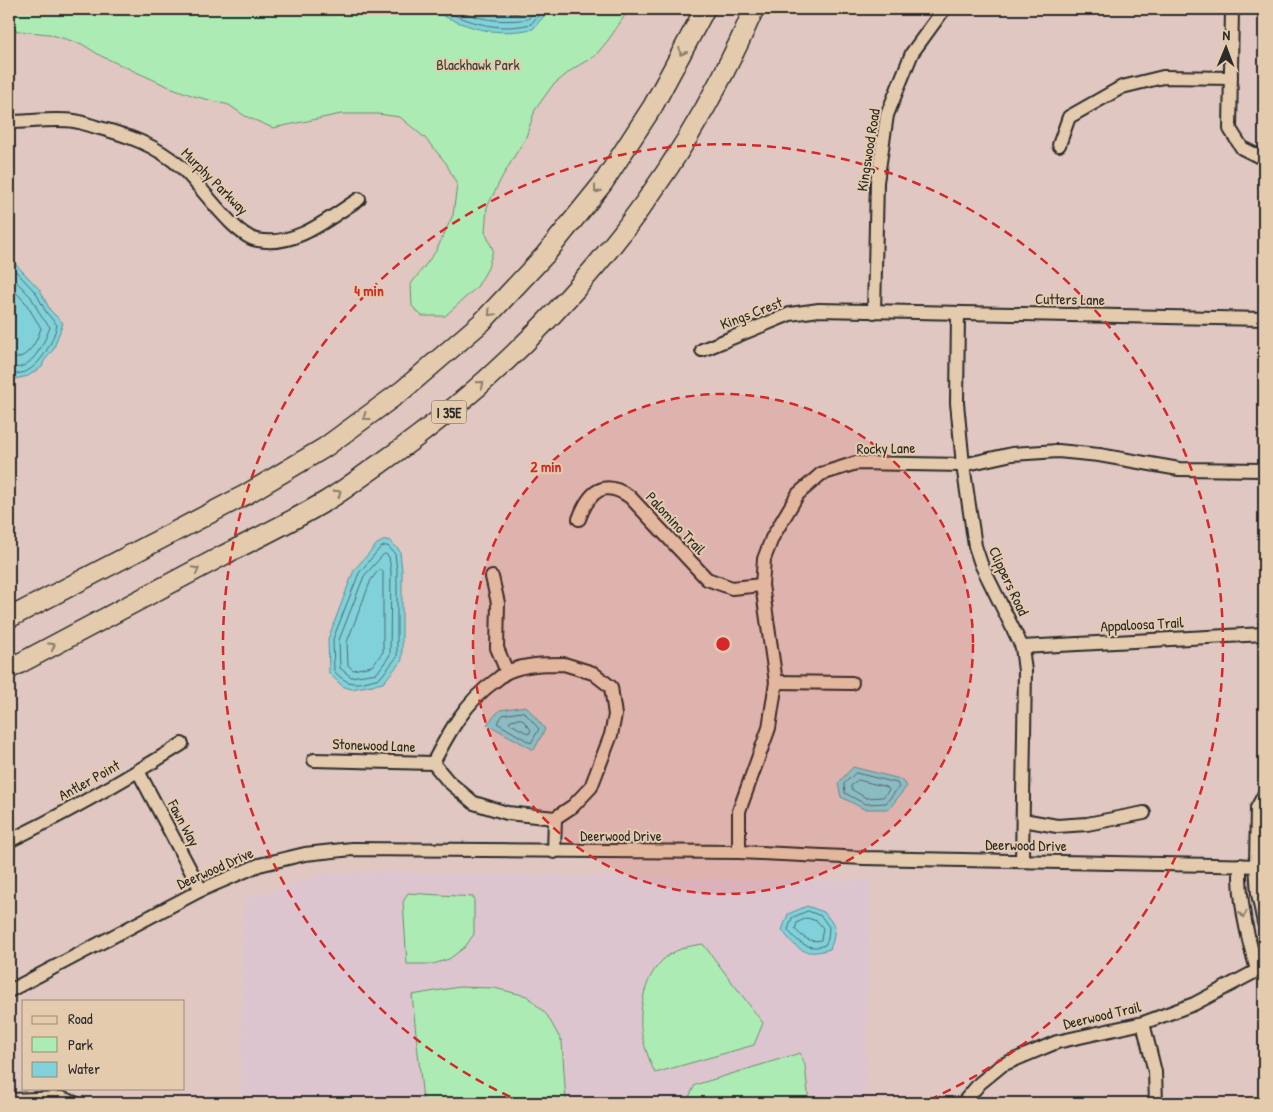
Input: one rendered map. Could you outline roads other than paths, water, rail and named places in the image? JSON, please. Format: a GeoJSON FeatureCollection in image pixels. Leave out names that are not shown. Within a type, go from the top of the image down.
{"type":"FeatureCollection","features":[{"type":"Feature","properties":{"kind":"highway"},"geometry":{"type":"LineString","coordinates":[[9,618],[245,495],[324,448],[403,390],[482,322],[546,255],[603,183],[653,106],[705,9]]}},
{"type":"Feature","properties":{"kind":"highway","name":"I 35E"},"geometry":{"type":"LineString","coordinates":[[9,668],[328,500],[422,434],[509,360],[576,290],[636,216],[689,137],[735,53],[754,9]]}},
{"type":"Feature","properties":{"kind":"street","name":"Kingswood Road"},"geometry":{"type":"LineString","coordinates":[[874,312],[877,182],[887,114],[912,53],[944,9]]}},
{"type":"Feature","properties":{"kind":"street"},"geometry":{"type":"LineString","coordinates":[[1232,9],[1230,128],[1242,148],[1264,157]]}},
{"type":"Feature","properties":{"kind":"street"},"geometry":{"type":"LineString","coordinates":[[1059,145],[1069,116],[1122,87],[1163,77],[1231,78]]}},
{"type":"Feature","properties":{"kind":"street","name":"Murphy Parkway"},"geometry":{"type":"LineString","coordinates":[[9,122],[73,121],[135,138],[156,149],[182,167],[223,215],[250,239],[259,241],[279,242],[302,235],[359,199]]}},
{"type":"Feature","properties":{"kind":"street","name":"Kings Crest"},"geometry":{"type":"LineString","coordinates":[[702,350],[790,314],[819,310],[874,312]]}},
{"type":"Feature","properties":{"kind":"street","name":"Cutters Lane"},"geometry":{"type":"LineString","coordinates":[[874,312],[1264,320]]}},
{"type":"Feature","properties":{"kind":"street","name":"Clippers Road"},"geometry":{"type":"LineString","coordinates":[[958,313],[957,403],[963,465],[975,546],[981,564],[1022,647],[1025,671],[1022,861]]}},
{"type":"Feature","properties":{"kind":"street","name":"Rocky Lane"},"geometry":{"type":"LineString","coordinates":[[740,852],[739,812],[770,728],[776,682],[762,585],[764,559],[772,538],[798,494],[821,474],[856,463],[963,465],[1012,454],[1058,451],[1098,455],[1179,469],[1264,470]]}},
{"type":"Feature","properties":{"kind":"street","name":"Palomino Trail"},"geometry":{"type":"LineString","coordinates":[[579,519],[586,502],[594,493],[606,488],[620,490],[630,497],[706,580],[732,588],[762,585]]}},
{"type":"Feature","properties":{"kind":"street"},"geometry":{"type":"LineString","coordinates":[[492,577],[498,604],[497,648],[507,672]]}},
{"type":"Feature","properties":{"kind":"street","name":"Appaloosa Trail"},"geometry":{"type":"LineString","coordinates":[[1022,647],[1264,634]]}},
{"type":"Feature","properties":{"kind":"street"},"geometry":{"type":"LineString","coordinates":[[564,664],[593,673],[611,687],[615,715],[611,734],[591,787],[573,806],[554,818],[507,813],[474,803],[448,781],[433,763],[448,734],[466,708],[485,688],[507,672],[536,665],[564,664]]}},
{"type":"Feature","properties":{"kind":"street"},"geometry":{"type":"LineString","coordinates":[[776,682],[852,683]]}},
{"type":"Feature","properties":{"kind":"street","name":"Antler Point"},"geometry":{"type":"LineString","coordinates":[[9,841],[138,772],[182,744]]}},
{"type":"Feature","properties":{"kind":"street","name":"Stonewood Lane"},"geometry":{"type":"LineString","coordinates":[[314,760],[433,763]]}},
{"type":"Feature","properties":{"kind":"street","name":"Fawn Way"},"geometry":{"type":"LineString","coordinates":[[138,772],[201,890]]}},
{"type":"Feature","properties":{"kind":"street"},"geometry":{"type":"LineString","coordinates":[[1264,795],[1257,808],[1260,866],[1258,894],[1264,923]]}},
{"type":"Feature","properties":{"kind":"street"},"geometry":{"type":"LineString","coordinates":[[1023,820],[1057,826],[1087,824],[1144,814]]}},
{"type":"Feature","properties":{"kind":"street"},"geometry":{"type":"LineString","coordinates":[[554,818],[554,852]]}},
{"type":"Feature","properties":{"kind":"street","name":"Deerwood Drive"},"geometry":{"type":"LineString","coordinates":[[9,991],[201,890],[259,865],[305,854],[352,848],[554,852],[740,852],[864,858],[1260,866]]}},
{"type":"Feature","properties":{"kind":"street","name":"Deerwood Trail"},"geometry":{"type":"LineString","coordinates":[[963,1103],[980,1082],[1002,1065],[1057,1042],[1143,1023],[1194,1004],[1261,968],[1247,936],[1240,894],[1240,865]]}},
{"type":"Feature","properties":{"kind":"street"},"geometry":{"type":"LineString","coordinates":[[1143,1023],[1155,1072],[1156,1103]]}},
{"type":"Feature","properties":{"kind":"street"},"geometry":{"type":"LineString","coordinates":[[10,1098],[61,1098],[76,1103]]}},
{"type":"Feature","properties":{"kind":"water"},"geometry":{"type":"Polygon","coordinates":[[[428,9],[550,9],[533,29],[503,32],[478,29],[428,9]]]}},
{"type":"Feature","properties":{"kind":"water"},"geometry":{"type":"Polygon","coordinates":[[[9,257],[40,290],[50,310],[63,323],[53,350],[44,361],[42,367],[28,376],[15,379],[9,378],[9,257]]]}},
{"type":"Feature","properties":{"kind":"water"},"geometry":{"type":"Polygon","coordinates":[[[385,540],[391,541],[400,552],[402,570],[402,660],[383,683],[351,689],[342,686],[329,673],[328,639],[354,570],[377,544],[385,540]]]}},
{"type":"Feature","properties":{"kind":"water"},"geometry":{"type":"Polygon","coordinates":[[[526,706],[545,729],[534,750],[487,724],[500,710],[526,706]]]}},
{"type":"Feature","properties":{"kind":"water"},"geometry":{"type":"Polygon","coordinates":[[[853,767],[900,779],[907,786],[889,809],[864,809],[841,797],[838,783],[853,767]]]}},
{"type":"Feature","properties":{"kind":"water"},"geometry":{"type":"Polygon","coordinates":[[[807,906],[824,912],[835,926],[830,949],[807,952],[792,943],[782,930],[788,914],[807,906]]]}},
{"type":"Feature","properties":{"kind":"park label","name":"Blackhawk Park"},"geometry":{"type":"Point","coordinates":[478,64]}}]}
